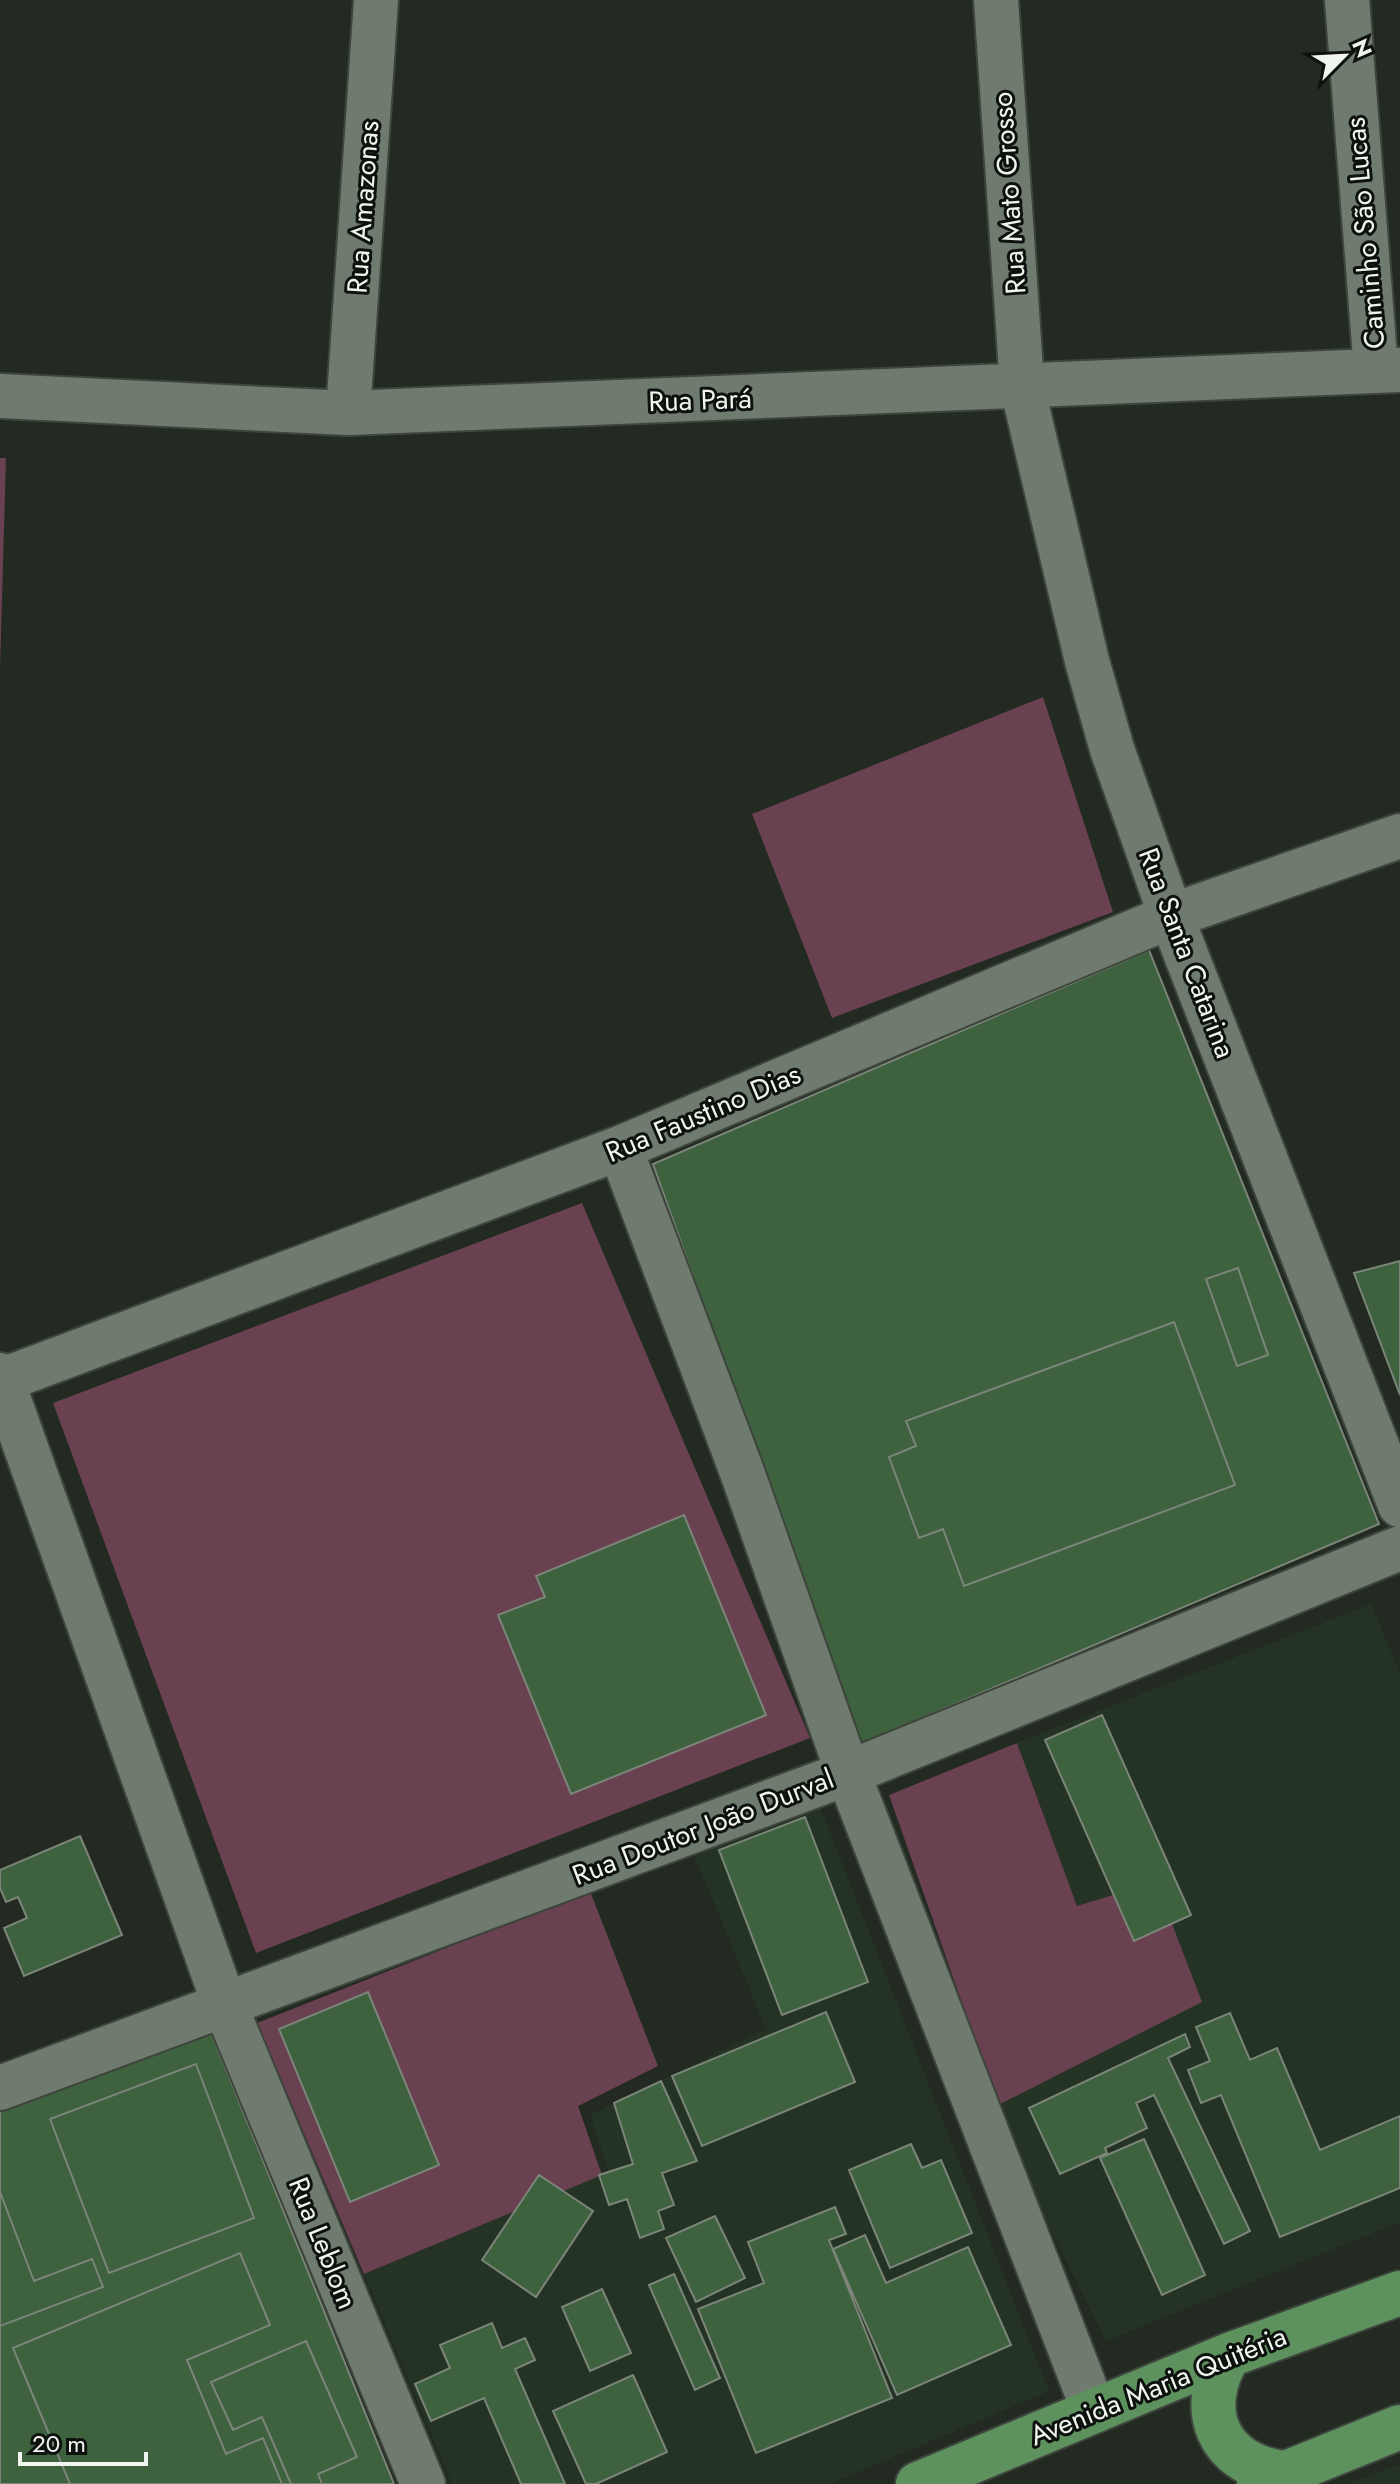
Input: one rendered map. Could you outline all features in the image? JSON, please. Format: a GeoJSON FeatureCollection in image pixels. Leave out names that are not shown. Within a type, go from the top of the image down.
{"type":"FeatureCollection","features":[{"type":"Feature","properties":{"kind":"main road","name":"Avenida Maria Quitéria"},"geometry":{"type":"LineString","coordinates":[[918,2484],[1229,2355],[1400,2293]]}},
{"type":"Feature","properties":{"kind":"main road"},"geometry":{"type":"LineString","coordinates":[[1229,2355],[1216,2376],[1212,2394],[1213,2414],[1219,2432],[1233,2452],[1272,2479],[1400,2427]]}},
{"type":"Feature","properties":{"kind":"street","name":"Rua Amazonas"},"geometry":{"type":"LineString","coordinates":[[348,413],[376,0]]}},
{"type":"Feature","properties":{"kind":"street","name":"Rua Mato Grosso"},"geometry":{"type":"LineString","coordinates":[[996,0],[1022,386]]}},
{"type":"Feature","properties":{"kind":"street","name":"Caminho São Lucas"},"geometry":{"type":"LineString","coordinates":[[1347,0],[1388,370]]}},
{"type":"Feature","properties":{"kind":"street","name":"Rua Pará"},"geometry":{"type":"LineString","coordinates":[[0,396],[348,413],[1388,370]]}},
{"type":"Feature","properties":{"kind":"street","name":"Rua Santa Catarina"},"geometry":{"type":"LineString","coordinates":[[1022,386],[1087,661],[1112,749],[1171,916],[1400,1505]]}},
{"type":"Feature","properties":{"kind":"street","name":"Rua Faustino Dias"},"geometry":{"type":"LineString","coordinates":[[1,1379],[620,1148],[1171,916],[1400,836]]}},
{"type":"Feature","properties":{"kind":"street"},"geometry":{"type":"LineString","coordinates":[[620,1148],[742,1472],[848,1773],[1094,2411]]}},
{"type":"Feature","properties":{"kind":"street","name":"Rua Leblom"},"geometry":{"type":"LineString","coordinates":[[1,1379],[224,2003],[423,2484]]}},
{"type":"Feature","properties":{"kind":"street","name":"Rua Doutor João Durval"},"geometry":{"type":"LineString","coordinates":[[0,2088],[848,1773],[1400,1548]]}},
{"type":"Feature","properties":{"kind":"shaded area"},"geometry":{"type":"Polygon","coordinates":[[[0,458],[6,458],[0,671],[0,458]]]}},
{"type":"Feature","properties":{"kind":"shaded area"},"geometry":{"type":"Polygon","coordinates":[[[1043,697],[1113,912],[832,1018],[752,814],[1043,697]]]}},
{"type":"Feature","properties":{"kind":"shaded area"},"geometry":{"type":"Polygon","coordinates":[[[582,1203],[810,1738],[256,1953],[53,1403],[582,1203]]]}},
{"type":"Feature","properties":{"kind":"shaded area"},"geometry":{"type":"Polygon","coordinates":[[[1371,1604],[1400,1672],[1400,2222],[1106,2341],[990,2108],[1077,1906],[1017,1743],[1371,1604]]]}},
{"type":"Feature","properties":{"kind":"shaded area"},"geometry":{"type":"Polygon","coordinates":[[[1017,1743],[1077,1906],[1156,1882],[1202,2002],[998,2105],[889,1795],[1017,1743]]]}},
{"type":"Feature","properties":{"kind":"shaded area"},"geometry":{"type":"Polygon","coordinates":[[[817,1799],[1049,2391],[830,2484],[452,2484],[364,2274],[609,2172],[590,2115],[766,2029],[691,1847],[817,1799]]]}},
{"type":"Feature","properties":{"kind":"shaded area"},"geometry":{"type":"Polygon","coordinates":[[[590,1891],[658,2066],[578,2106],[602,2175],[364,2274],[257,2023],[590,1891]]]}},
{"type":"Feature","properties":{"kind":"shaded area"},"geometry":{"type":"Polygon","coordinates":[[[1400,2464],[1400,2484],[1347,2484],[1400,2464]]]}},
{"type":"Feature","properties":{"kind":"building"},"geometry":{"type":"Polygon","coordinates":[[[1149,950],[1379,1524],[859,1745],[653,1164],[1149,950]]]}},
{"type":"Feature","properties":{"kind":"building"},"geometry":{"type":"Polygon","coordinates":[[[1400,1261],[1400,1395],[1354,1273],[1400,1261]]]}},
{"type":"Feature","properties":{"kind":"building"},"geometry":{"type":"Polygon","coordinates":[[[1238,1268],[1268,1355],[1237,1366],[1206,1279],[1238,1268]]]}},
{"type":"Feature","properties":{"kind":"building"},"geometry":{"type":"Polygon","coordinates":[[[1174,1322],[1235,1485],[964,1586],[943,1529],[919,1538],[889,1457],[916,1446],[906,1421],[1174,1322]]]}},
{"type":"Feature","properties":{"kind":"building"},"geometry":{"type":"Polygon","coordinates":[[[684,1515],[766,1715],[571,1794],[498,1615],[545,1597],[536,1576],[684,1515]]]}},
{"type":"Feature","properties":{"kind":"building"},"geometry":{"type":"Polygon","coordinates":[[[1102,1715],[1191,1915],[1134,1941],[1045,1740],[1102,1715]]]}},
{"type":"Feature","properties":{"kind":"building"},"geometry":{"type":"Polygon","coordinates":[[[805,1817],[868,1982],[782,2015],[719,1850],[805,1817]]]}},
{"type":"Feature","properties":{"kind":"building"},"geometry":{"type":"Polygon","coordinates":[[[80,1836],[122,1935],[24,1976],[4,1928],[27,1918],[18,1897],[6,1902],[0,1888],[0,1870],[80,1836]]]}},
{"type":"Feature","properties":{"kind":"building"},"geometry":{"type":"Polygon","coordinates":[[[368,1992],[439,2165],[350,2202],[279,2029],[368,1992]]]}},
{"type":"Feature","properties":{"kind":"building"},"geometry":{"type":"Polygon","coordinates":[[[826,2012],[855,2082],[702,2146],[672,2076],[826,2012]]]}},
{"type":"Feature","properties":{"kind":"building"},"geometry":{"type":"Polygon","coordinates":[[[1230,2013],[1250,2060],[1277,2048],[1320,2150],[1400,2116],[1400,2188],[1280,2237],[1221,2095],[1201,2103],[1188,2070],[1210,2061],[1196,2027],[1230,2013]]]}},
{"type":"Feature","properties":{"kind":"building"},"geometry":{"type":"Polygon","coordinates":[[[211,2032],[394,2484],[0,2484],[0,2109],[211,2032]]]}},
{"type":"Feature","properties":{"kind":"building"},"geometry":{"type":"Polygon","coordinates":[[[1185,2034],[1190,2047],[1168,2058],[1250,2231],[1224,2244],[1154,2095],[1136,2103],[1147,2128],[1105,2148],[1107,2153],[1060,2174],[1029,2108],[1185,2034]]]}},
{"type":"Feature","properties":{"kind":"building"},"geometry":{"type":"Polygon","coordinates":[[[196,2064],[254,2218],[109,2273],[50,2119],[196,2064]]]}},
{"type":"Feature","properties":{"kind":"building"},"geometry":{"type":"Polygon","coordinates":[[[661,2081],[697,2161],[662,2173],[674,2205],[658,2211],[664,2229],[640,2238],[627,2199],[609,2205],[599,2175],[633,2164],[614,2103],[661,2081]]]}},
{"type":"Feature","properties":{"kind":"building"},"geometry":{"type":"Polygon","coordinates":[[[1144,2139],[1205,2275],[1162,2295],[1100,2158],[1144,2139]]]}},
{"type":"Feature","properties":{"kind":"building"},"geometry":{"type":"Polygon","coordinates":[[[911,2144],[922,2168],[941,2160],[972,2233],[890,2268],[849,2170],[911,2144]]]}},
{"type":"Feature","properties":{"kind":"building"},"geometry":{"type":"Polygon","coordinates":[[[539,2175],[593,2211],[536,2297],[482,2260],[539,2175]]]}},
{"type":"Feature","properties":{"kind":"building"},"geometry":{"type":"Polygon","coordinates":[[[0,2192],[34,2281],[92,2259],[103,2287],[0,2326],[0,2192]]]}},
{"type":"Feature","properties":{"kind":"building"},"geometry":{"type":"Polygon","coordinates":[[[835,2207],[846,2234],[829,2240],[892,2398],[756,2453],[698,2309],[764,2283],[748,2242],[835,2207]]]}},
{"type":"Feature","properties":{"kind":"building"},"geometry":{"type":"Polygon","coordinates":[[[715,2216],[745,2278],[696,2302],[666,2238],[715,2216]]]}},
{"type":"Feature","properties":{"kind":"building"},"geometry":{"type":"Polygon","coordinates":[[[865,2235],[886,2283],[968,2247],[1011,2345],[897,2395],[833,2249],[865,2235]]]}},
{"type":"Feature","properties":{"kind":"building"},"geometry":{"type":"Polygon","coordinates":[[[240,2253],[270,2325],[187,2360],[226,2454],[263,2438],[282,2484],[70,2484],[13,2348],[240,2253]]]}},
{"type":"Feature","properties":{"kind":"building"},"geometry":{"type":"Polygon","coordinates":[[[674,2274],[720,2378],[695,2390],[649,2285],[674,2274]]]}},
{"type":"Feature","properties":{"kind":"building"},"geometry":{"type":"Polygon","coordinates":[[[602,2289],[631,2353],[590,2371],[562,2307],[602,2289]]]}},
{"type":"Feature","properties":{"kind":"building"},"geometry":{"type":"Polygon","coordinates":[[[492,2323],[502,2348],[525,2338],[535,2360],[515,2369],[565,2484],[521,2484],[484,2398],[431,2421],[415,2384],[450,2368],[440,2345],[492,2323]]]}},
{"type":"Feature","properties":{"kind":"building"},"geometry":{"type":"Polygon","coordinates":[[[306,2341],[357,2457],[318,2474],[322,2484],[291,2484],[262,2417],[233,2430],[211,2382],[306,2341]]]}},
{"type":"Feature","properties":{"kind":"building"},"geometry":{"type":"Polygon","coordinates":[[[633,2375],[667,2452],[596,2484],[586,2484],[553,2411],[633,2375]]]}}]}
